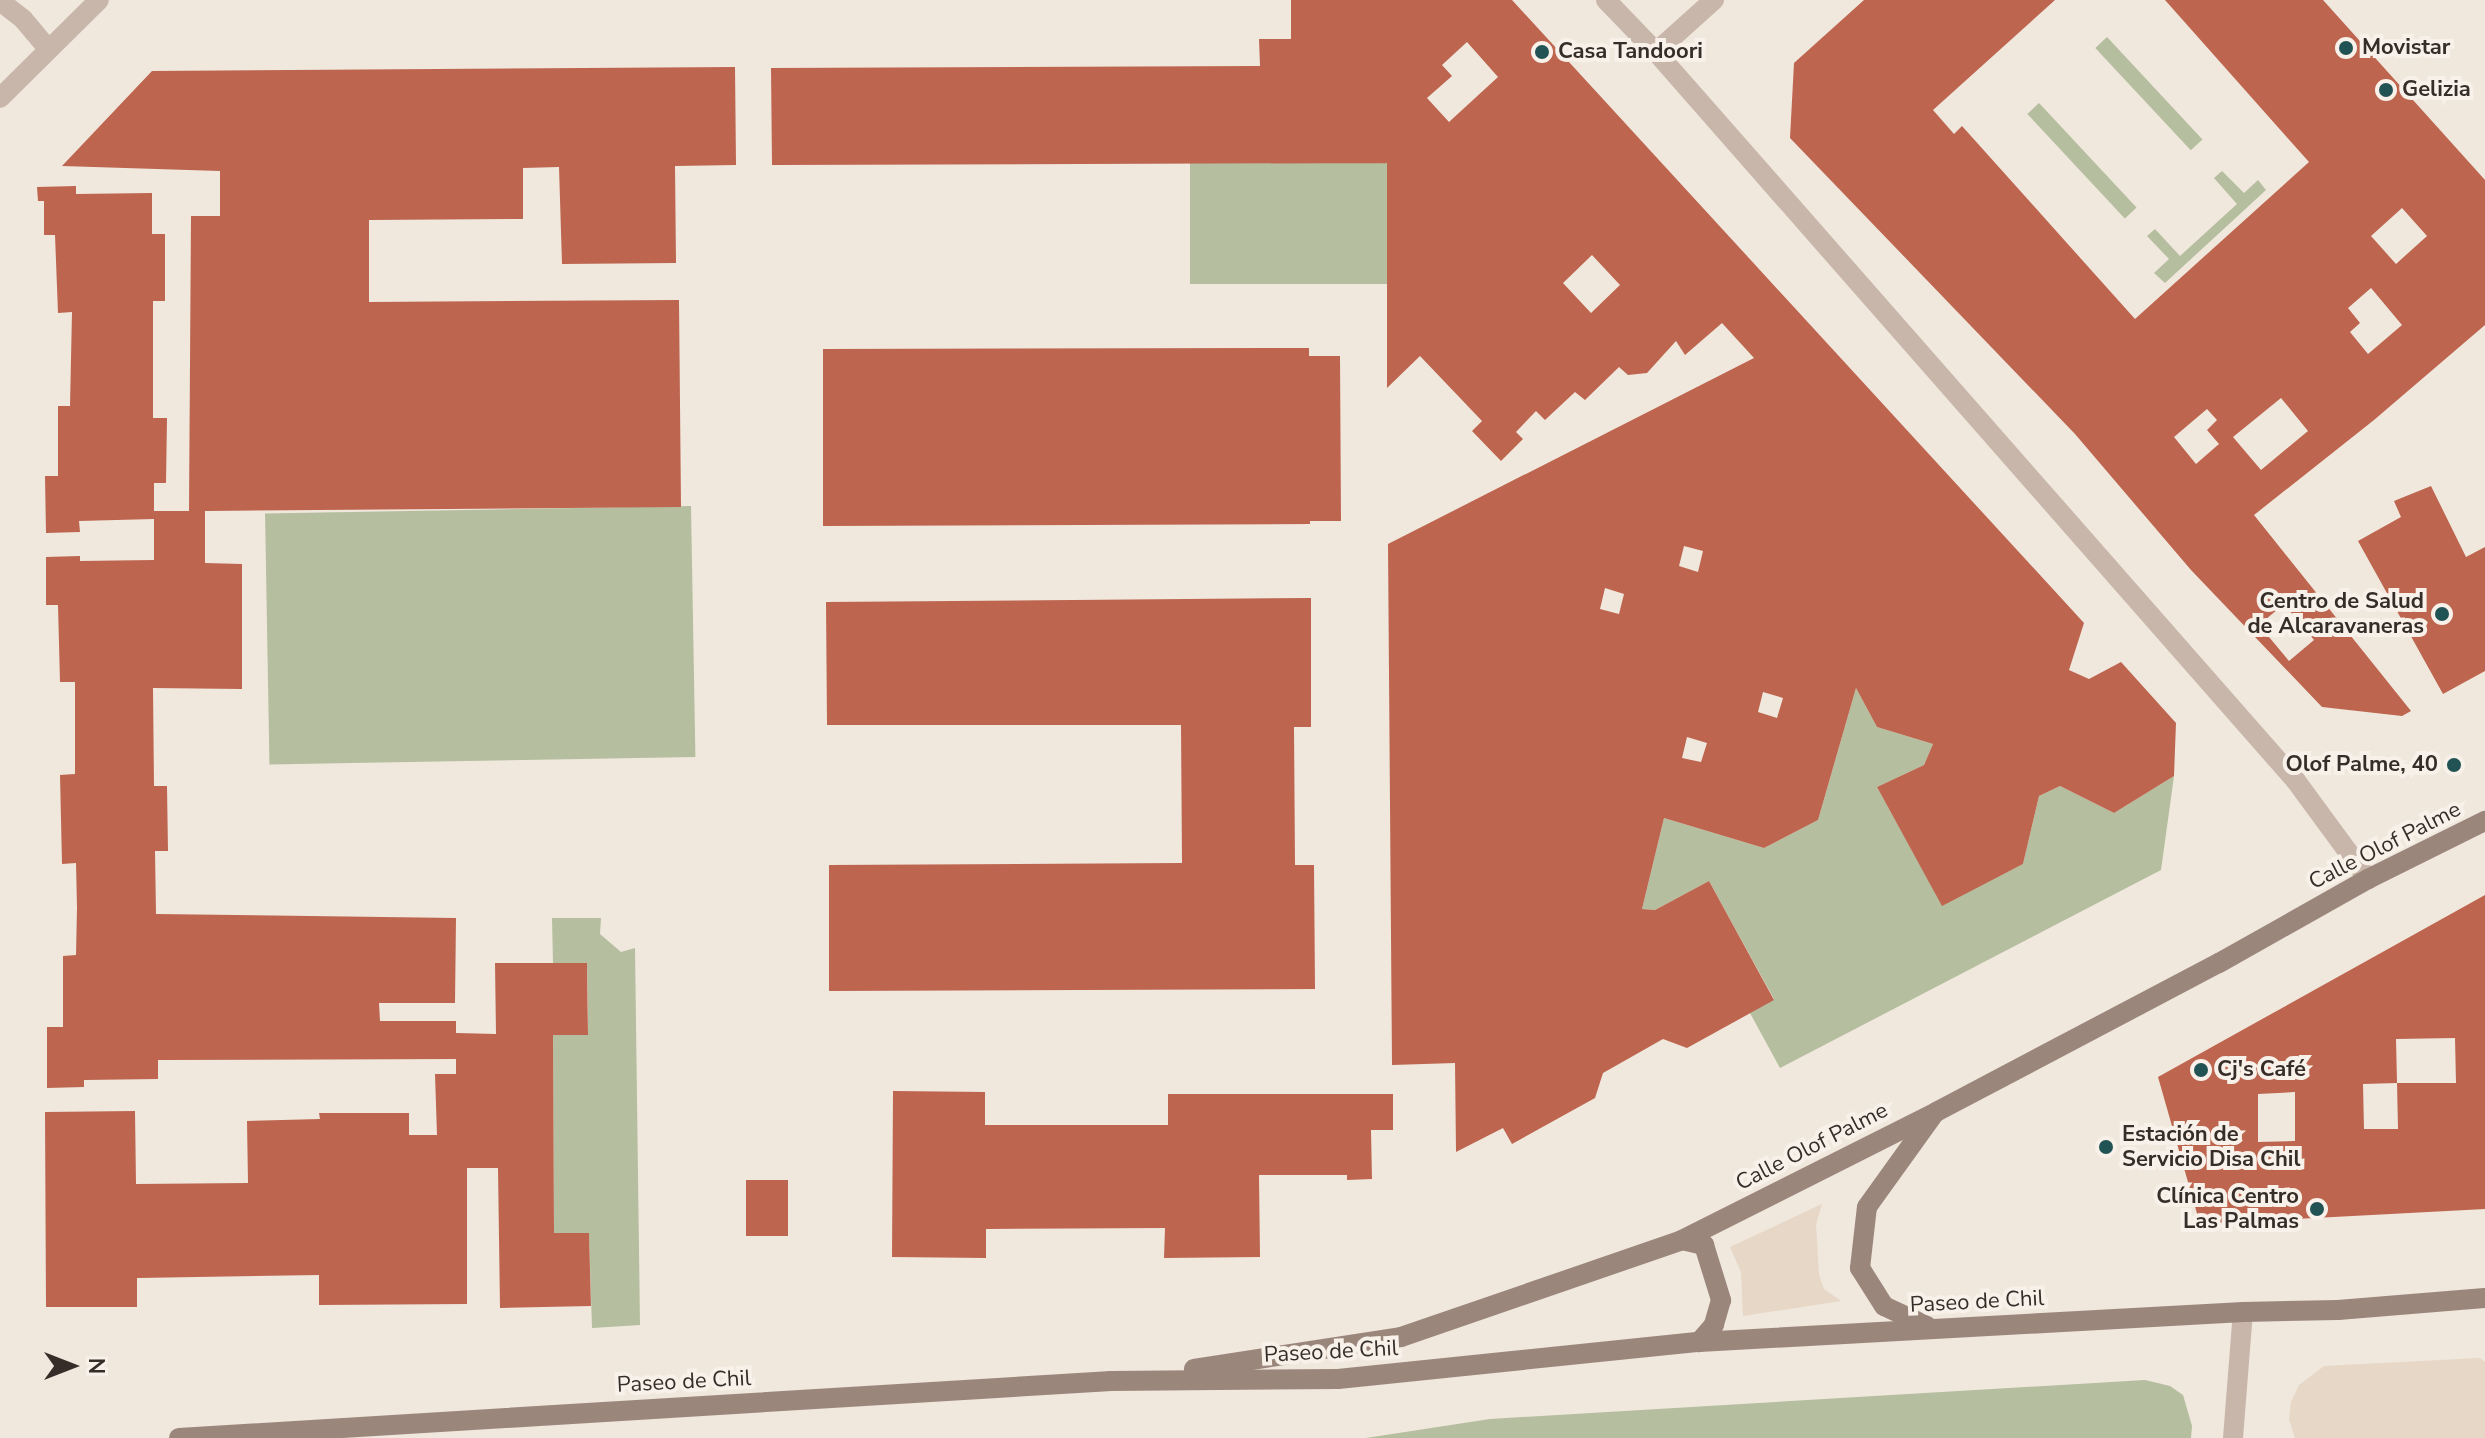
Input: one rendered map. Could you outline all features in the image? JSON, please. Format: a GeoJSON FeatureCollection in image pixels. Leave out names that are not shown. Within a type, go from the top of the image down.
{"type":"FeatureCollection","features":[{"type":"Feature","properties":{"kind":"street"},"geometry":{"type":"LineString","coordinates":[[0,98],[47,48],[99,0]]}},
{"type":"Feature","properties":{"kind":"street"},"geometry":{"type":"LineString","coordinates":[[1606,0],[1656,52],[2296,781],[2368,879]]}},
{"type":"Feature","properties":{"kind":"street"},"geometry":{"type":"LineString","coordinates":[[1656,52],[1714,0]]}},
{"type":"Feature","properties":{"kind":"street"},"geometry":{"type":"LineString","coordinates":[[0,1],[23,19],[47,48]]}},
{"type":"Feature","properties":{"kind":"street","name":"Calle Olof Palme"},"geometry":{"type":"LineString","coordinates":[[1111,1381],[1401,1337],[1682,1240],[1936,1112],[2219,963],[2368,879],[2485,821]]}},
{"type":"Feature","properties":{"kind":"street"},"geometry":{"type":"LineString","coordinates":[[1931,1328],[1884,1306],[1869,1288],[1860,1268],[1867,1207],[1936,1112]]}},
{"type":"Feature","properties":{"kind":"street"},"geometry":{"type":"LineString","coordinates":[[1682,1240],[1704,1245],[1721,1300],[1714,1325],[1699,1342]]}},
{"type":"Feature","properties":{"kind":"street","name":"Paseo de Chil"},"geometry":{"type":"LineString","coordinates":[[179,1438],[1111,1381],[1338,1379],[1699,1342],[2243,1312],[2338,1310],[2485,1298]]}},
{"type":"Feature","properties":{"kind":"street"},"geometry":{"type":"LineString","coordinates":[[2233,1438],[2232,1414],[2243,1312]]}},
{"type":"Feature","properties":{"kind":"green space"},"geometry":{"type":"Polygon","coordinates":[[[2107,37],[2202,139],[2191,150],[2095,48],[2107,37]]]}},
{"type":"Feature","properties":{"kind":"green space"},"geometry":{"type":"Polygon","coordinates":[[[2039,103],[2137,208],[2125,218],[2027,114],[2039,103]]]}},
{"type":"Feature","properties":{"kind":"green space"},"geometry":{"type":"Polygon","coordinates":[[[1190,163],[1387,163],[1387,284],[1190,284],[1190,163]]]}},
{"type":"Feature","properties":{"kind":"green space"},"geometry":{"type":"Polygon","coordinates":[[[2222,171],[2244,193],[2258,180],[2266,190],[2165,283],[2154,273],[2169,259],[2147,236],[2155,229],[2180,256],[2237,204],[2214,178],[2222,171]]]}},
{"type":"Feature","properties":{"kind":"green space"},"geometry":{"type":"Polygon","coordinates":[[[691,506],[695,757],[269,764],[265,513],[691,506]]]}},
{"type":"Feature","properties":{"kind":"green space"},"geometry":{"type":"Polygon","coordinates":[[[1856,688],[1877,727],[1933,744],[1924,765],[1877,787],[1942,905],[2023,864],[2039,796],[2060,786],[2114,813],[2174,776],[2161,870],[1780,1068],[1750,1013],[1774,999],[1709,881],[1655,910],[1642,909],[1664,818],[1764,848],[1818,820],[1856,688]]]}},
{"type":"Feature","properties":{"kind":"green space"},"geometry":{"type":"Polygon","coordinates":[[[552,918],[601,918],[600,934],[621,952],[635,948],[640,1325],[592,1328],[589,1233],[554,1233],[553,1035],[588,1035],[588,1005],[587,963],[553,963],[552,918]]]}},
{"type":"Feature","properties":{"kind":"green space"},"geometry":{"type":"Polygon","coordinates":[[[2145,1380],[2170,1386],[2183,1395],[2192,1426],[2191,1438],[1366,1438],[1490,1419],[2145,1380]]]}},
{"type":"Feature","properties":{"kind":"shaded area"},"geometry":{"type":"Polygon","coordinates":[[[1822,1204],[1816,1224],[1819,1275],[1824,1289],[1841,1301],[1743,1316],[1741,1272],[1730,1247],[1822,1204]]]}},
{"type":"Feature","properties":{"kind":"shaded area"},"geometry":{"type":"Polygon","coordinates":[[[2480,1358],[2485,1362],[2485,1438],[2295,1438],[2289,1419],[2291,1402],[2299,1385],[2324,1366],[2480,1358]]]}},
{"type":"Feature","properties":{"kind":"building"},"geometry":{"type":"Polygon","coordinates":[[[1291,0],[1512,0],[2084,623],[2069,670],[2089,679],[2121,662],[2176,723],[2174,776],[2114,813],[2060,786],[2039,796],[2023,864],[1942,906],[1877,787],[1924,765],[1933,744],[1877,727],[1856,688],[1818,820],[1764,848],[1664,818],[1642,909],[1655,910],[1709,881],[1774,1000],[1687,1048],[1663,1039],[1603,1073],[1595,1098],[1512,1144],[1503,1128],[1456,1152],[1455,1063],[1392,1065],[1388,544],[1754,358],[1722,323],[1685,355],[1676,341],[1647,373],[1628,375],[1619,367],[1585,400],[1575,392],[1545,420],[1536,411],[1516,432],[1523,439],[1501,461],[1472,431],[1482,421],[1420,356],[1387,388],[1387,163],[772,165],[771,68],[1260,66],[1259,39],[1291,39],[1291,0]],[[1467,42],[1442,65],[1452,76],[1427,98],[1449,122],[1498,77],[1467,42]],[[1592,255],[1563,283],[1591,313],[1620,285],[1592,255]],[[1684,546],[1679,566],[1698,572],[1703,551],[1684,546]],[[1605,588],[1600,609],[1619,614],[1624,594],[1605,588]],[[1763,692],[1758,712],[1777,718],[1783,698],[1763,692]],[[1687,737],[1682,758],[1701,762],[1707,743],[1687,737]]]}},
{"type":"Feature","properties":{"kind":"building"},"geometry":{"type":"Polygon","coordinates":[[[1864,0],[2055,0],[1933,110],[1954,134],[1962,126],[2135,319],[2309,162],[2165,0],[2323,0],[2485,180],[2485,325],[2374,420],[2254,515],[2411,711],[2402,716],[2322,707],[2191,570],[2075,434],[1790,138],[1794,63],[1864,0]],[[2402,208],[2371,236],[2396,264],[2427,236],[2402,208]],[[2371,288],[2348,308],[2360,323],[2350,332],[2368,354],[2402,325],[2371,288]],[[2281,398],[2233,437],[2261,470],[2308,431],[2281,398]],[[2207,409],[2174,437],[2196,464],[2219,444],[2207,430],[2217,420],[2207,409]],[[2284,604],[2259,625],[2289,661],[2314,640],[2284,604]]]}},
{"type":"Feature","properties":{"kind":"building"},"geometry":{"type":"Polygon","coordinates":[[[735,67],[736,165],[675,166],[676,263],[562,264],[559,167],[523,168],[523,219],[369,220],[369,302],[679,300],[681,507],[205,511],[205,563],[242,564],[242,689],[153,688],[154,786],[167,786],[168,851],[155,851],[156,914],[456,918],[455,1003],[379,1003],[380,1021],[456,1021],[456,1033],[496,1034],[495,963],[587,963],[588,1035],[553,1035],[554,1233],[589,1233],[591,1306],[500,1308],[498,1168],[467,1168],[467,1304],[319,1305],[319,1275],[137,1278],[137,1307],[46,1307],[45,1112],[135,1111],[136,1184],[248,1183],[247,1121],[320,1119],[319,1113],[409,1113],[409,1135],[437,1135],[435,1074],[456,1074],[456,1059],[158,1060],[158,1079],[84,1080],[84,1087],[47,1088],[47,1027],[63,1027],[63,956],[76,955],[77,908],[76,863],[62,864],[60,775],[75,774],[75,682],[60,682],[58,605],[46,605],[46,557],[80,556],[80,561],[154,560],[154,519],[79,521],[80,532],[46,533],[45,476],[58,476],[58,406],[70,406],[72,312],[58,313],[55,235],[44,235],[44,201],[38,201],[37,187],[76,186],[76,194],[152,193],[152,234],[165,234],[165,301],[153,301],[153,418],[167,418],[166,483],[154,483],[154,511],[189,511],[191,216],[220,216],[220,171],[62,166],[152,71],[735,67]]]}},
{"type":"Feature","properties":{"kind":"building"},"geometry":{"type":"Polygon","coordinates":[[[1309,348],[1309,356],[1340,356],[1341,521],[1310,521],[1310,524],[823,526],[823,349],[1309,348]]]}},
{"type":"Feature","properties":{"kind":"building","name":"Centro de Salud de Alcaravaneras"},"geometry":{"type":"Polygon","coordinates":[[[2431,486],[2466,557],[2485,547],[2485,671],[2443,694],[2358,541],[2401,517],[2394,501],[2431,486]]]}},
{"type":"Feature","properties":{"kind":"building"},"geometry":{"type":"Polygon","coordinates":[[[1311,598],[1311,727],[1294,727],[1295,865],[1314,865],[1315,989],[829,991],[829,865],[1182,863],[1181,725],[827,725],[826,602],[1311,598]]]}},
{"type":"Feature","properties":{"kind":"building"},"geometry":{"type":"Polygon","coordinates":[[[2485,895],[2485,1209],[2200,1224],[2158,1077],[2485,895]],[[2455,1038],[2396,1039],[2397,1083],[2456,1083],[2455,1038]],[[2397,1083],[2363,1084],[2364,1129],[2398,1129],[2397,1083]],[[2295,1092],[2258,1094],[2258,1142],[2295,1141],[2295,1092]]]}},
{"type":"Feature","properties":{"kind":"building"},"geometry":{"type":"Polygon","coordinates":[[[893,1091],[985,1092],[985,1125],[1168,1125],[1168,1094],[1393,1094],[1393,1130],[1371,1130],[1372,1179],[1347,1180],[1347,1175],[1259,1175],[1260,1257],[1164,1258],[1165,1228],[986,1229],[986,1258],[892,1257],[893,1091]]]}},
{"type":"Feature","properties":{"kind":"building"},"geometry":{"type":"Polygon","coordinates":[[[746,1180],[788,1180],[788,1236],[746,1236],[746,1180]]]}},
{"type":"Feature","properties":{"kind":"place","name":"Movistar"},"geometry":{"type":"Point","coordinates":[2346,48]}},
{"type":"Feature","properties":{"kind":"place","name":"Casa Tandoori"},"geometry":{"type":"Point","coordinates":[1542,52]}},
{"type":"Feature","properties":{"kind":"place","name":"Gelizia"},"geometry":{"type":"Point","coordinates":[2386,90]}},
{"type":"Feature","properties":{"kind":"place","name":"Centro de Salud de Alcaravaneras"},"geometry":{"type":"Point","coordinates":[2442,614]}},
{"type":"Feature","properties":{"kind":"place","name":"Olof Palme, 40"},"geometry":{"type":"Point","coordinates":[2454,765]}},
{"type":"Feature","properties":{"kind":"place","name":"Cj's Café"},"geometry":{"type":"Point","coordinates":[2201,1070]}},
{"type":"Feature","properties":{"kind":"place","name":"Estación de Servicio Disa Chil"},"geometry":{"type":"Point","coordinates":[2106,1147]}},
{"type":"Feature","properties":{"kind":"place","name":"Clínica Centro Las Palmas"},"geometry":{"type":"Point","coordinates":[2317,1209]}}]}
